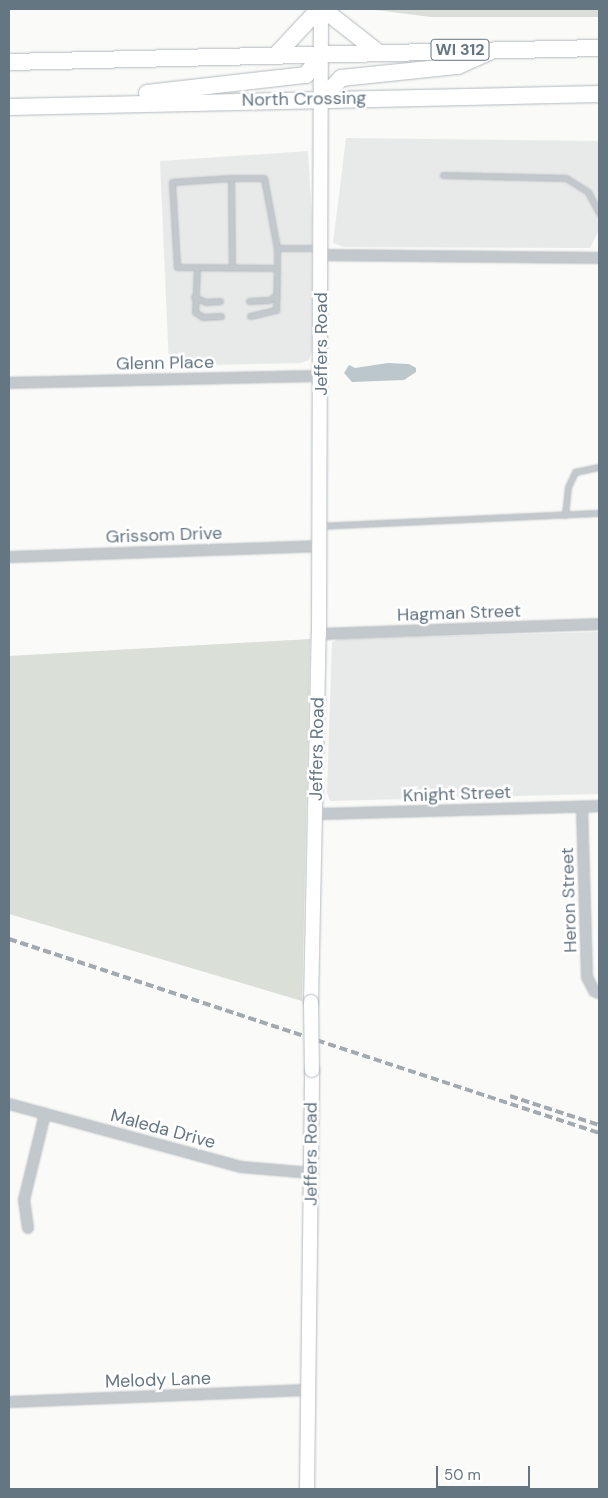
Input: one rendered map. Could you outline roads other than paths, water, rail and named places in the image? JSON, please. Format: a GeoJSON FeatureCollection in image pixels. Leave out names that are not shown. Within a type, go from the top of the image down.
{"type":"FeatureCollection","features":[{"type":"Feature","properties":{"kind":"main road"},"geometry":{"type":"LineString","coordinates":[[277,54],[321,9],[379,53]]}},
{"type":"Feature","properties":{"kind":"main road","name":"Jeffers Road"},"geometry":{"type":"LineString","coordinates":[[307,1489],[312,1173],[311,1002],[320,634],[322,376],[321,9]]}},
{"type":"Feature","properties":{"kind":"main road"},"geometry":{"type":"LineString","coordinates":[[322,98],[341,78],[458,66],[497,48]]}},
{"type":"Feature","properties":{"kind":"main road","name":"WI 312"},"geometry":{"type":"LineString","coordinates":[[9,62],[379,53],[497,48],[599,48]]}},
{"type":"Feature","properties":{"kind":"main road"},"geometry":{"type":"LineString","coordinates":[[53,104],[306,75],[321,54]]}},
{"type":"Feature","properties":{"kind":"main road","name":"North Crossing"},"geometry":{"type":"LineString","coordinates":[[9,107],[53,104],[322,98],[599,94]]}},
{"type":"Feature","properties":{"kind":"street"},"geometry":{"type":"LineString","coordinates":[[322,251],[599,258]]}},
{"type":"Feature","properties":{"kind":"street","name":"Glenn Place"},"geometry":{"type":"LineString","coordinates":[[9,383],[322,376]]}},
{"type":"Feature","properties":{"kind":"street","name":"Grissom Drive"},"geometry":{"type":"LineString","coordinates":[[9,557],[320,546]]}},
{"type":"Feature","properties":{"kind":"street","name":"Hagman Street"},"geometry":{"type":"LineString","coordinates":[[320,634],[599,624]]}},
{"type":"Feature","properties":{"kind":"street","name":"Knight Street"},"geometry":{"type":"LineString","coordinates":[[316,814],[599,806]]}},
{"type":"Feature","properties":{"kind":"street","name":"Heron Street"},"geometry":{"type":"LineString","coordinates":[[582,807],[588,977],[597,992]]}},
{"type":"Feature","properties":{"kind":"street","name":"Maleda Drive"},"geometry":{"type":"LineString","coordinates":[[9,1104],[241,1167],[312,1173]]}},
{"type":"Feature","properties":{"kind":"street"},"geometry":{"type":"LineString","coordinates":[[28,1228],[24,1200],[45,1114]]}},
{"type":"Feature","properties":{"kind":"street","name":"Melody Lane"},"geometry":{"type":"LineString","coordinates":[[9,1402],[308,1390]]}},
{"type":"Feature","properties":{"kind":"lane"},"geometry":{"type":"LineString","coordinates":[[443,175],[566,178],[588,192],[599,213]]}},
{"type":"Feature","properties":{"kind":"lane"},"geometry":{"type":"LineString","coordinates":[[231,178],[232,267]]}},
{"type":"Feature","properties":{"kind":"lane"},"geometry":{"type":"LineString","coordinates":[[250,316],[272,313],[276,310],[277,295],[277,268],[277,248],[264,178],[172,182],[177,267],[277,268]]}},
{"type":"Feature","properties":{"kind":"lane"},"geometry":{"type":"LineString","coordinates":[[277,248],[322,251]]}},
{"type":"Feature","properties":{"kind":"lane"},"geometry":{"type":"LineString","coordinates":[[197,267],[194,312],[198,316],[220,316]]}},
{"type":"Feature","properties":{"kind":"lane"},"geometry":{"type":"LineString","coordinates":[[249,301],[269,300],[277,295]]}},
{"type":"Feature","properties":{"kind":"lane"},"geometry":{"type":"LineString","coordinates":[[194,297],[206,302],[220,302]]}},
{"type":"Feature","properties":{"kind":"lane"},"geometry":{"type":"LineString","coordinates":[[565,515],[568,487],[574,472],[599,467]]}},
{"type":"Feature","properties":{"kind":"lane"},"geometry":{"type":"LineString","coordinates":[[320,526],[599,513]]}},
{"type":"Feature","properties":{"kind":"railway"},"geometry":{"type":"LineString","coordinates":[[9,939],[599,1133]]}},
{"type":"Feature","properties":{"kind":"railway"},"geometry":{"type":"LineString","coordinates":[[510,1096],[599,1125]]}}]}
